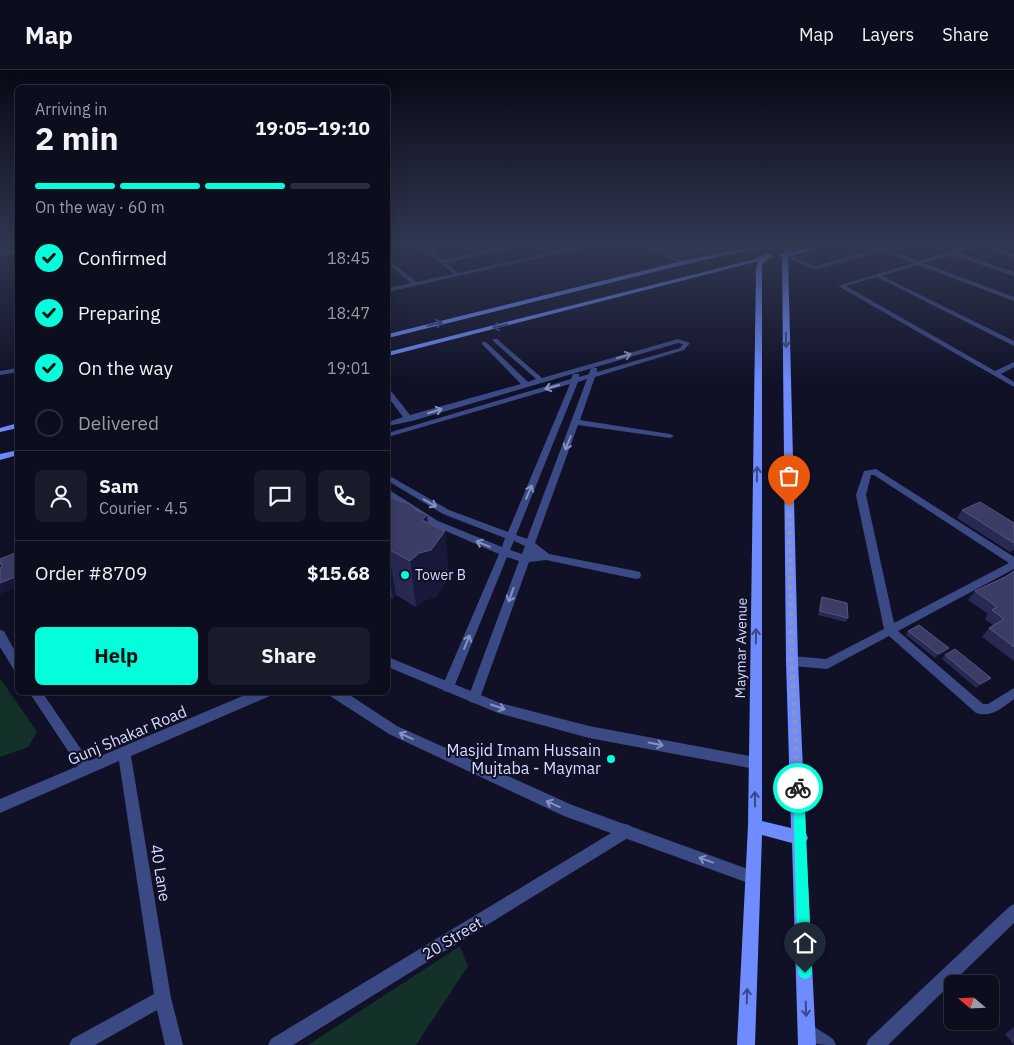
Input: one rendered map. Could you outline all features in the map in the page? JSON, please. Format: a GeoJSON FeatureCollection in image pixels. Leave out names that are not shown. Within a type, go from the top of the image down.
{"type":"FeatureCollection","features":[{"type":"Feature","properties":{"kind":"main road"},"geometry":{"type":"LineString","coordinates":[[390,336],[567,292]]}},
{"type":"Feature","properties":{"kind":"main road"},"geometry":{"type":"LineString","coordinates":[[390,353],[633,292]]}},
{"type":"Feature","properties":{"kind":"main road","name":"Maymar Avenue"},"geometry":{"type":"LineString","coordinates":[[746,1045],[751,877],[755,826],[759,292]]}},
{"type":"Feature","properties":{"kind":"main road"},"geometry":{"type":"LineString","coordinates":[[786,292],[792,661],[801,838],[807,1038]]}},
{"type":"Feature","properties":{"kind":"main road"},"geometry":{"type":"LineString","coordinates":[[0,430],[15,426]]}},
{"type":"Feature","properties":{"kind":"main road"},"geometry":{"type":"LineString","coordinates":[[0,457],[15,453]]}},
{"type":"Feature","properties":{"kind":"main road"},"geometry":{"type":"LineString","coordinates":[[755,826],[801,838]]}},
{"type":"Feature","properties":{"kind":"street"},"geometry":{"type":"LineString","coordinates":[[851,292],[1014,385]]}},
{"type":"Feature","properties":{"kind":"street"},"geometry":{"type":"LineString","coordinates":[[910,292],[1014,344]]}},
{"type":"Feature","properties":{"kind":"street"},"geometry":{"type":"LineString","coordinates":[[994,292],[1014,299]]}},
{"type":"Feature","properties":{"kind":"street"},"geometry":{"type":"LineString","coordinates":[[495,340],[541,380]]}},
{"type":"Feature","properties":{"kind":"street"},"geometry":{"type":"LineString","coordinates":[[390,434],[576,375],[678,340],[687,343],[682,348],[594,369]]}},
{"type":"Feature","properties":{"kind":"street"},"geometry":{"type":"LineString","coordinates":[[484,344],[526,384]]}},
{"type":"Feature","properties":{"kind":"street"},"geometry":{"type":"LineString","coordinates":[[996,374],[1014,364]]}},
{"type":"Feature","properties":{"kind":"street"},"geometry":{"type":"LineString","coordinates":[[474,698],[594,369]]}},
{"type":"Feature","properties":{"kind":"street"},"geometry":{"type":"LineString","coordinates":[[0,373],[15,370]]}},
{"type":"Feature","properties":{"kind":"street"},"geometry":{"type":"LineString","coordinates":[[390,421],[409,419],[541,380],[576,375]]}},
{"type":"Feature","properties":{"kind":"street"},"geometry":{"type":"LineString","coordinates":[[448,687],[576,375]]}},
{"type":"Feature","properties":{"kind":"street"},"geometry":{"type":"LineString","coordinates":[[390,395],[409,419]]}},
{"type":"Feature","properties":{"kind":"street"},"geometry":{"type":"LineString","coordinates":[[575,422],[670,436]]}},
{"type":"Feature","properties":{"kind":"street"},"geometry":{"type":"LineString","coordinates":[[792,661],[827,664],[890,631],[1014,564],[876,472],[867,473],[861,495],[890,631],[980,709],[990,709],[1014,693]]}},
{"type":"Feature","properties":{"kind":"street"},"geometry":{"type":"LineString","coordinates":[[390,479],[446,512],[510,538],[530,544],[546,556]]}},
{"type":"Feature","properties":{"kind":"street"},"geometry":{"type":"LineString","coordinates":[[390,494],[435,523],[524,559],[546,556],[636,575]]}},
{"type":"Feature","properties":{"kind":"street"},"geometry":{"type":"LineString","coordinates":[[0,634],[15,663]]}},
{"type":"Feature","properties":{"kind":"street"},"geometry":{"type":"LineString","coordinates":[[390,663],[498,708],[589,732],[755,763]]}},
{"type":"Feature","properties":{"kind":"street"},"geometry":{"type":"LineString","coordinates":[[37,695],[87,769]]}},
{"type":"Feature","properties":{"kind":"street","name":"Gunj Shakar Road"},"geometry":{"type":"LineString","coordinates":[[0,806],[259,695]]}},
{"type":"Feature","properties":{"kind":"street"},"geometry":{"type":"LineString","coordinates":[[339,695],[393,730],[569,811],[751,877]]}},
{"type":"Feature","properties":{"kind":"street","name":"40 Lane"},"geometry":{"type":"LineString","coordinates":[[124,754],[163,998],[174,1045]]}},
{"type":"Feature","properties":{"kind":"street","name":"20 Street"},"geometry":{"type":"LineString","coordinates":[[277,1045],[626,831]]}},
{"type":"Feature","properties":{"kind":"street"},"geometry":{"type":"LineString","coordinates":[[875,1045],[1014,912]]}},
{"type":"Feature","properties":{"kind":"street"},"geometry":{"type":"LineString","coordinates":[[78,1045],[163,998]]}},
{"type":"Feature","properties":{"kind":"street"},"geometry":{"type":"LineString","coordinates":[[807,1038],[827,1045]]}},
{"type":"Feature","properties":{"kind":"green space"},"geometry":{"type":"Polygon","coordinates":[[[0,678],[37,732],[28,747],[0,757],[0,678]]]}},
{"type":"Feature","properties":{"kind":"green space"},"geometry":{"type":"Polygon","coordinates":[[[460,946],[468,966],[416,1045],[308,1045],[460,946]]]}},
{"type":"Feature","properties":{"kind":"building"},"geometry":{"type":"Polygon","coordinates":[[[390,498],[410,504],[416,510],[427,515],[422,520],[445,531],[431,550],[419,553],[410,561],[390,550],[390,498]]]}},
{"type":"Feature","properties":{"kind":"building"},"geometry":{"type":"Polygon","coordinates":[[[980,502],[1014,523],[1014,543],[962,510],[980,502]]]}},
{"type":"Feature","properties":{"kind":"building"},"geometry":{"type":"Polygon","coordinates":[[[15,553],[15,577],[0,583],[0,568],[2,567],[0,559],[15,553]]]}},
{"type":"Feature","properties":{"kind":"building"},"geometry":{"type":"Polygon","coordinates":[[[1014,571],[1014,647],[989,628],[1004,619],[992,610],[997,607],[975,591],[1014,571]]]}},
{"type":"Feature","properties":{"kind":"building"},"geometry":{"type":"Polygon","coordinates":[[[822,597],[847,603],[848,618],[820,611],[822,597]]]}},
{"type":"Feature","properties":{"kind":"building"},"geometry":{"type":"Polygon","coordinates":[[[919,625],[949,648],[938,654],[908,631],[919,625]]]}},
{"type":"Feature","properties":{"kind":"building"},"geometry":{"type":"Polygon","coordinates":[[[955,649],[991,678],[980,684],[945,655],[955,649]]]}},
{"type":"Feature","properties":{"kind":"way so far"},"geometry":{"type":"LineString","coordinates":[[789,506],[792,661],[798,788]]}},
{"type":"Feature","properties":{"kind":"place","name":"Tower B"},"geometry":{"type":"Point","coordinates":[405,575]}},
{"type":"Feature","properties":{"kind":"place","name":"Masjid Imam Hussain Mujtaba - Maymar"},"geometry":{"type":"Point","coordinates":[611,759]}},
{"type":"Feature","properties":{"kind":"route"},"geometry":{"type":"LineString","coordinates":[[798,788],[805,973]]}}]}
